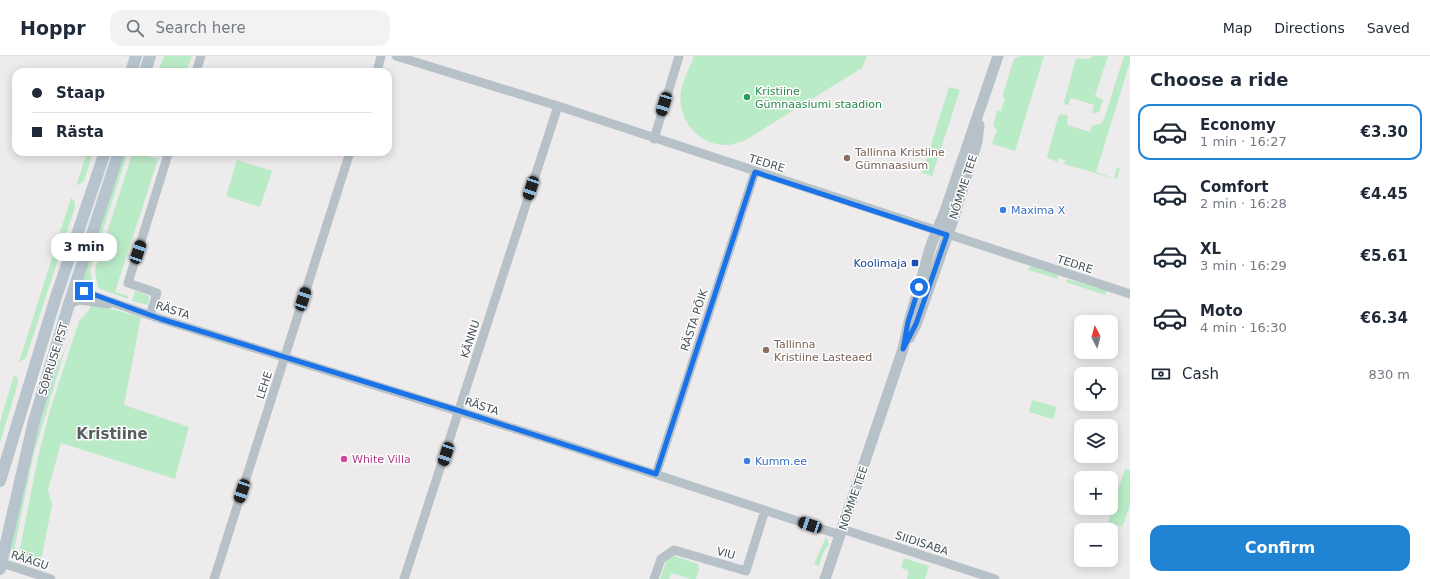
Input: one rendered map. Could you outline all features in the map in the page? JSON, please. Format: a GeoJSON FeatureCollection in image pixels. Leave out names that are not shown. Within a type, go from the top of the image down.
{"type":"FeatureCollection","features":[{"type":"Feature","properties":{"kind":"main road"},"geometry":{"type":"LineString","coordinates":[[132,68],[136,56]]}},
{"type":"Feature","properties":{"kind":"main road"},"geometry":{"type":"LineString","coordinates":[[146,68],[150,56]]}},
{"type":"Feature","properties":{"kind":"main road","name":"SÕPRUSE PST"},"geometry":{"type":"LineString","coordinates":[[0,481],[55,300],[104,156]]}},
{"type":"Feature","properties":{"kind":"main road","name":"SÕPRUSE PST"},"geometry":{"type":"LineString","coordinates":[[1,566],[34,421],[69,304],[118,156]]}},
{"type":"Feature","properties":{"kind":"street"},"geometry":{"type":"LineString","coordinates":[[197,68],[201,56]]}},
{"type":"Feature","properties":{"kind":"street"},"geometry":{"type":"LineString","coordinates":[[378,68],[381,56]]}},
{"type":"Feature","properties":{"kind":"street","name":"TEDRE"},"geometry":{"type":"LineString","coordinates":[[396,56],[558,106],[654,139],[1130,294]]}},
{"type":"Feature","properties":{"kind":"street"},"geometry":{"type":"LineString","coordinates":[[654,139],[679,56]]}},
{"type":"Feature","properties":{"kind":"street","name":"NÕMME TEE"},"geometry":{"type":"LineString","coordinates":[[825,579],[903,349],[908,322],[931,245],[942,233],[998,56]]}},
{"type":"Feature","properties":{"kind":"street","name":"KÄNNU"},"geometry":{"type":"LineString","coordinates":[[404,579],[460,411],[558,106]]}},
{"type":"Feature","properties":{"kind":"street","name":"LEHE"},"geometry":{"type":"LineString","coordinates":[[214,579],[349,156]]}},
{"type":"Feature","properties":{"kind":"street"},"geometry":{"type":"LineString","coordinates":[[150,315],[157,293],[128,283],[167,157]]}},
{"type":"Feature","properties":{"kind":"street","name":"RÄSTA PÕIK"},"geometry":{"type":"LineString","coordinates":[[656,474],[755,172]]}},
{"type":"Feature","properties":{"kind":"street","name":"RÄSTA"},"geometry":{"type":"LineString","coordinates":[[74,289],[284,358],[460,411],[765,510],[841,532]]}},
{"type":"Feature","properties":{"kind":"street","name":"RÄSTA"},"geometry":{"type":"LineString","coordinates":[[69,304],[79,300],[116,304]]}},
{"type":"Feature","properties":{"kind":"street","name":"VIU"},"geometry":{"type":"LineString","coordinates":[[654,579],[661,559],[674,550],[746,570],[765,510]]}},
{"type":"Feature","properties":{"kind":"street","name":"SIIDISABA"},"geometry":{"type":"LineString","coordinates":[[841,532],[995,579]]}},
{"type":"Feature","properties":{"kind":"street","name":"RÄÄGU"},"geometry":{"type":"LineString","coordinates":[[1,566],[51,579]]}},
{"type":"Feature","properties":{"kind":"green space"},"geometry":{"type":"Polygon","coordinates":[[[164,56],[192,56],[188,68],[160,68],[164,56]]]}},
{"type":"Feature","properties":{"kind":"green space","name":"Kristiine Gümnaasiumi staadion"},"geometry":{"type":"Polygon","coordinates":[[[694,56],[867,56],[862,68],[744,141],[729,145],[708,141],[699,136],[686,121],[682,112],[680,101],[682,86],[694,56]]]}},
{"type":"Feature","properties":{"kind":"green space"},"geometry":{"type":"Polygon","coordinates":[[[1021,56],[1044,56],[1015,151],[992,144],[997,130],[993,126],[997,110],[1001,111],[1005,98],[1002,97],[1014,59],[1021,56]]]}},
{"type":"Feature","properties":{"kind":"green space"},"geometry":{"type":"Polygon","coordinates":[[[1093,56],[1108,56],[1095,96],[1103,100],[1099,112],[1094,113],[1092,112],[1094,105],[1071,98],[1068,105],[1064,102],[1076,58],[1088,59],[1093,56]]]}},
{"type":"Feature","properties":{"kind":"green space"},"geometry":{"type":"Polygon","coordinates":[[[1124,56],[1130,56],[1130,62],[1096,172],[1114,178],[1117,167],[1120,169],[1117,178],[1116,179],[1064,164],[1065,160],[1059,158],[1057,162],[1047,157],[1058,117],[1061,114],[1068,116],[1067,125],[1090,132],[1092,125],[1101,124],[1105,116],[1124,56]]]}},
{"type":"Feature","properties":{"kind":"green space"},"geometry":{"type":"Polygon","coordinates":[[[949,87],[960,90],[932,176],[922,173],[949,87]]]}},
{"type":"Feature","properties":{"kind":"green space"},"geometry":{"type":"Polygon","coordinates":[[[86,156],[92,156],[84,181],[76,186],[86,156]]]}},
{"type":"Feature","properties":{"kind":"green space"},"geometry":{"type":"Polygon","coordinates":[[[123,156],[127,156],[90,270],[93,285],[91,290],[84,287],[83,279],[123,156]]]}},
{"type":"Feature","properties":{"kind":"green space"},"geometry":{"type":"Polygon","coordinates":[[[132,156],[147,156],[158,159],[115,292],[128,296],[128,299],[98,288],[95,270],[132,156]]]}},
{"type":"Feature","properties":{"kind":"green space"},"geometry":{"type":"Polygon","coordinates":[[[237,160],[272,171],[260,207],[226,196],[237,160]]]}},
{"type":"Feature","properties":{"kind":"green space"},"geometry":{"type":"Polygon","coordinates":[[[71,198],[75,202],[75,207],[26,358],[19,362],[71,198]]]}},
{"type":"Feature","properties":{"kind":"green space"},"geometry":{"type":"Polygon","coordinates":[[[1030,266],[1058,275],[1058,279],[1028,270],[1030,266]]]}},
{"type":"Feature","properties":{"kind":"green space"},"geometry":{"type":"Polygon","coordinates":[[[1067,279],[1107,291],[1105,295],[1066,282],[1067,279]]]}},
{"type":"Feature","properties":{"kind":"green space"},"geometry":{"type":"Polygon","coordinates":[[[135,291],[149,297],[148,305],[132,301],[135,291]]]}},
{"type":"Feature","properties":{"kind":"green space"},"geometry":{"type":"Polygon","coordinates":[[[91,303],[141,317],[124,405],[189,427],[175,479],[61,443],[48,490],[52,505],[40,566],[18,559],[38,457],[50,410],[79,321],[89,310],[91,303]]]}},
{"type":"Feature","properties":{"kind":"green space"},"geometry":{"type":"Polygon","coordinates":[[[66,346],[33,457],[13,556],[11,548],[33,446],[56,370],[66,346]]]}},
{"type":"Feature","properties":{"kind":"green space"},"geometry":{"type":"Polygon","coordinates":[[[14,375],[18,379],[18,383],[0,443],[0,422],[14,375]]]}},
{"type":"Feature","properties":{"kind":"green space"},"geometry":{"type":"Polygon","coordinates":[[[1032,400],[1057,407],[1053,419],[1029,412],[1032,400]]]}},
{"type":"Feature","properties":{"kind":"green space"},"geometry":{"type":"Polygon","coordinates":[[[1125,469],[1130,470],[1130,505],[1122,527],[1118,526],[1118,523],[1108,522],[1110,515],[1118,515],[1118,491],[1125,469]]]}},
{"type":"Feature","properties":{"kind":"green space"},"geometry":{"type":"Polygon","coordinates":[[[826,537],[829,544],[823,553],[819,566],[814,564],[826,537]]]}},
{"type":"Feature","properties":{"kind":"green space"},"geometry":{"type":"Polygon","coordinates":[[[674,556],[698,564],[699,570],[696,579],[690,579],[672,573],[669,579],[660,579],[667,559],[674,556]]]}},
{"type":"Feature","properties":{"kind":"green space"},"geometry":{"type":"Polygon","coordinates":[[[904,558],[929,566],[925,579],[907,579],[909,571],[901,568],[904,558]]]}},
{"type":"Feature","properties":{"kind":"place","name":"Kristiine Gümnaasiumi staadion"},"geometry":{"type":"Point","coordinates":[747,97]}},
{"type":"Feature","properties":{"kind":"place","name":"Tallinna Kristiine Gümnaasium"},"geometry":{"type":"Point","coordinates":[847,158]}},
{"type":"Feature","properties":{"kind":"place","name":"Maxima X"},"geometry":{"type":"Point","coordinates":[1003,210]}},
{"type":"Feature","properties":{"kind":"place","name":"Koolimaja"},"geometry":{"type":"Point","coordinates":[915,263]}},
{"type":"Feature","properties":{"kind":"place","name":"Tallinna Kristiine Lasteaed"},"geometry":{"type":"Point","coordinates":[766,350]}},
{"type":"Feature","properties":{"kind":"place","name":"White Villa"},"geometry":{"type":"Point","coordinates":[344,459]}},
{"type":"Feature","properties":{"kind":"place","name":"Kumm.ee"},"geometry":{"type":"Point","coordinates":[747,461]}},
{"type":"Feature","properties":{"kind":"district","name":"Kristiine"},"geometry":{"type":"Point","coordinates":[112,434]}},
{"type":"Feature","properties":{"kind":"route"},"geometry":{"type":"LineString","coordinates":[[84,291],[116,304],[161,319],[460,411],[656,474],[755,172],[823,193],[947,235],[916,324],[903,349],[908,322],[919,287]]}}]}
